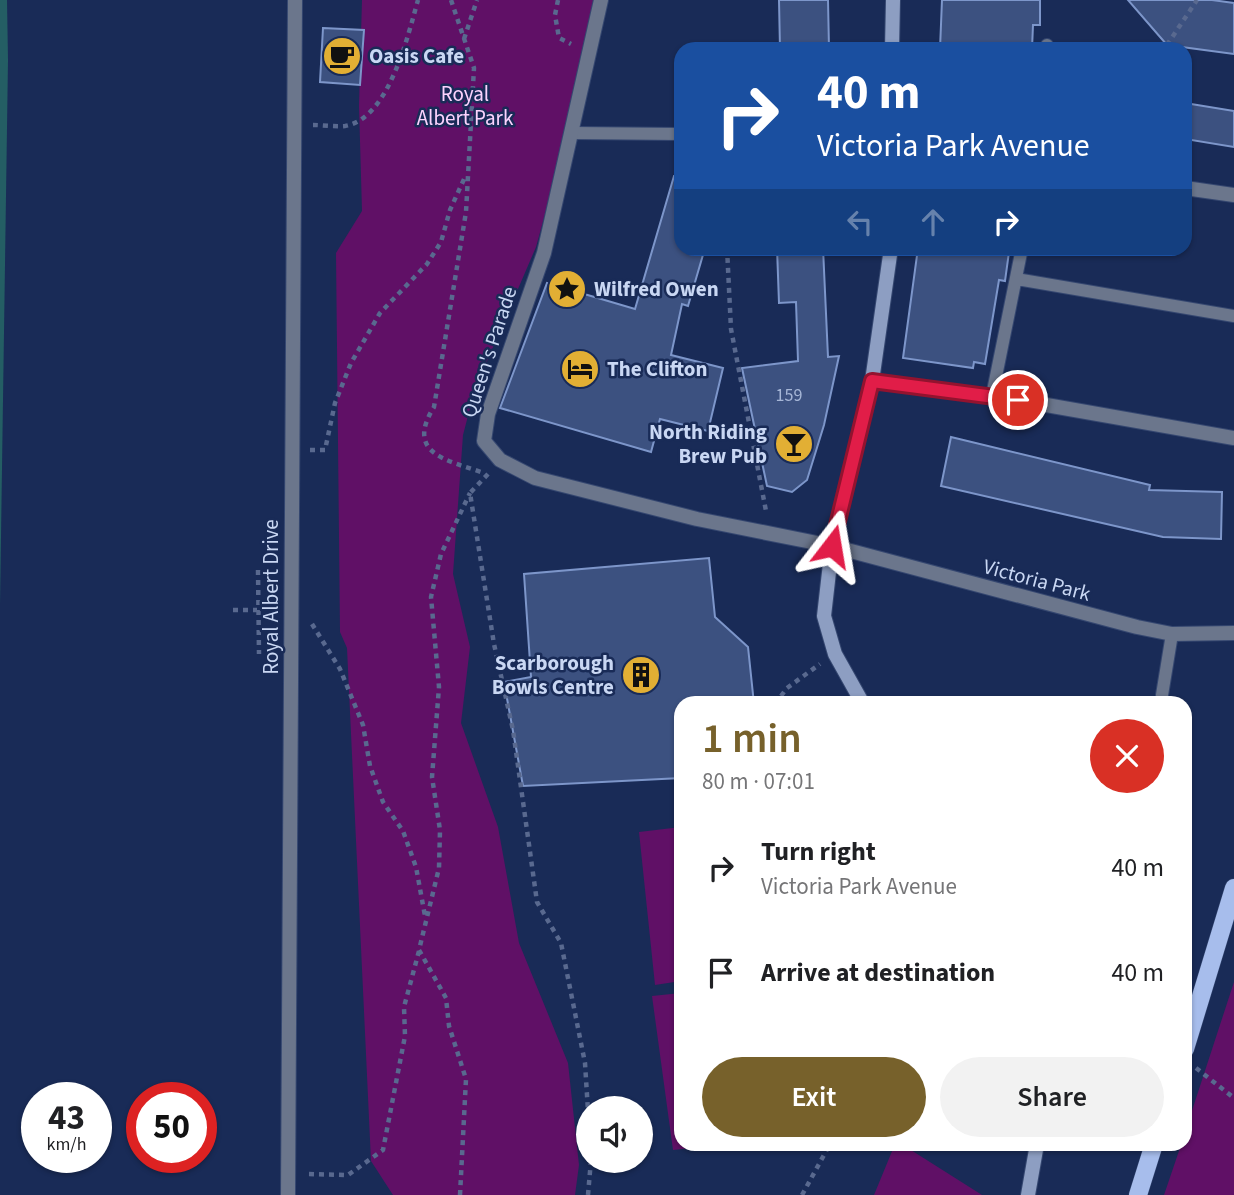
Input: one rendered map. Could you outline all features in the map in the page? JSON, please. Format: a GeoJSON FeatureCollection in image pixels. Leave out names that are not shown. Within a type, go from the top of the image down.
{"type":"FeatureCollection","features":[{"type":"Feature","properties":{"kind":"main road"},"geometry":{"type":"LineString","coordinates":[[892,42],[893,0]]}},
{"type":"Feature","properties":{"kind":"main road"},"geometry":{"type":"LineString","coordinates":[[859,696],[835,654],[824,616],[832,546],[872,381],[890,256]]}},
{"type":"Feature","properties":{"kind":"main road"},"geometry":{"type":"LineString","coordinates":[[1192,1026],[1234,888]]}},
{"type":"Feature","properties":{"kind":"main road"},"geometry":{"type":"LineString","coordinates":[[1028,1195],[1036,1151]]}},
{"type":"Feature","properties":{"kind":"main road"},"geometry":{"type":"LineString","coordinates":[[1138,1195],[1152,1151]]}},
{"type":"Feature","properties":{"kind":"street","name":"Royal Albert Drive"},"geometry":{"type":"LineString","coordinates":[[288,1195],[295,0]]}},
{"type":"Feature","properties":{"kind":"street","name":"Queen's Parade"},"geometry":{"type":"LineString","coordinates":[[500,460],[484,441],[488,414],[544,253],[601,0]]}},
{"type":"Feature","properties":{"kind":"street"},"geometry":{"type":"LineString","coordinates":[[1192,189],[1234,195]]}},
{"type":"Feature","properties":{"kind":"street"},"geometry":{"type":"LineString","coordinates":[[872,381],[992,396],[1234,438]]}},
{"type":"Feature","properties":{"kind":"street"},"geometry":{"type":"LineString","coordinates":[[500,460],[536,478],[697,519],[832,546]]}},
{"type":"Feature","properties":{"kind":"street","name":"Victoria Park"},"geometry":{"type":"LineString","coordinates":[[832,546],[1073,613],[1172,634],[1234,633]]}},
{"type":"Feature","properties":{"kind":"lane"},"geometry":{"type":"LineString","coordinates":[[573,133],[674,134]]}},
{"type":"Feature","properties":{"kind":"lane"},"geometry":{"type":"LineString","coordinates":[[992,396],[1020,256]]}},
{"type":"Feature","properties":{"kind":"lane"},"geometry":{"type":"LineString","coordinates":[[1016,279],[1234,316]]}},
{"type":"Feature","properties":{"kind":"lane"},"geometry":{"type":"LineString","coordinates":[[1162,695],[1172,634]]}},
{"type":"Feature","properties":{"kind":"path"},"geometry":{"type":"LineString","coordinates":[[294,124],[347,126],[368,113],[389,89],[418,0]]}},
{"type":"Feature","properties":{"kind":"path"},"geometry":{"type":"LineString","coordinates":[[451,0],[474,68],[466,173],[466,212],[434,407],[426,420],[423,436],[431,452],[438,457],[487,474]]}},
{"type":"Feature","properties":{"kind":"path"},"geometry":{"type":"LineString","coordinates":[[464,40],[477,0]]}},
{"type":"Feature","properties":{"kind":"path"},"geometry":{"type":"LineString","coordinates":[[558,0],[555,15],[559,38],[589,52]]}},
{"type":"Feature","properties":{"kind":"path"},"geometry":{"type":"LineString","coordinates":[[1169,42],[1197,0]]}},
{"type":"Feature","properties":{"kind":"path"},"geometry":{"type":"LineString","coordinates":[[292,450],[325,450],[335,403],[351,363],[380,313],[427,264],[441,242],[450,210],[466,173]]}},
{"type":"Feature","properties":{"kind":"path"},"geometry":{"type":"LineString","coordinates":[[727,256],[731,328],[763,487],[768,533]]}},
{"type":"Feature","properties":{"kind":"path"},"geometry":{"type":"LineString","coordinates":[[288,1174],[348,1175],[383,1150],[405,1036],[404,1007],[439,868],[440,830],[432,777],[439,687],[431,597],[441,554],[470,493],[500,460]]}},
{"type":"Feature","properties":{"kind":"path"},"geometry":{"type":"LineString","coordinates":[[470,493],[494,644],[513,730],[537,902],[561,943],[585,1063],[587,1096]]}},
{"type":"Feature","properties":{"kind":"path"},"geometry":{"type":"LineString","coordinates":[[258,570],[259,654]]}},
{"type":"Feature","properties":{"kind":"path"},"geometry":{"type":"LineString","coordinates":[[292,596],[340,669],[363,724],[369,766],[383,802],[403,831],[416,867],[426,920]]}},
{"type":"Feature","properties":{"kind":"path"},"geometry":{"type":"LineString","coordinates":[[233,610],[257,610]]}},
{"type":"Feature","properties":{"kind":"path"},"geometry":{"type":"LineString","coordinates":[[781,696],[787,688],[835,654]]}},
{"type":"Feature","properties":{"kind":"path"},"geometry":{"type":"LineString","coordinates":[[419,950],[446,998],[450,1026],[466,1079],[460,1195]]}},
{"type":"Feature","properties":{"kind":"path"},"geometry":{"type":"LineString","coordinates":[[1195,1067],[1234,1098]]}},
{"type":"Feature","properties":{"kind":"path"},"geometry":{"type":"LineString","coordinates":[[802,1195],[826,1151]]}},
{"type":"Feature","properties":{"kind":"path"},"geometry":{"type":"LineString","coordinates":[[588,1195],[590,1173]]}},
{"type":"Feature","properties":{"kind":"green space","name":"Royal Albert Park"},"geometry":{"type":"Polygon","coordinates":[[[362,0],[596,0],[568,130],[536,247],[475,389],[463,435],[453,574],[470,647],[461,723],[498,827],[519,943],[568,1063],[578,1173],[575,1195],[393,1195],[371,1161],[347,648],[340,632],[336,253],[362,211],[359,106],[362,0]]]}},
{"type":"Feature","properties":{"kind":"green space"},"geometry":{"type":"Polygon","coordinates":[[[674,828],[674,982],[655,985],[639,832],[674,828]]]}},
{"type":"Feature","properties":{"kind":"green space"},"geometry":{"type":"Polygon","coordinates":[[[1234,982],[1234,1195],[1164,1195],[1179,1151],[1192,1151],[1192,1111],[1234,982]]]}},
{"type":"Feature","properties":{"kind":"green space"},"geometry":{"type":"Polygon","coordinates":[[[674,994],[674,1150],[673,1150],[652,996],[674,994]]]}},
{"type":"Feature","properties":{"kind":"green space"},"geometry":{"type":"Polygon","coordinates":[[[892,1151],[912,1151],[982,1195],[874,1195],[892,1151]]]}},
{"type":"Feature","properties":{"kind":"shaded area"},"geometry":{"type":"Polygon","coordinates":[[[0,0],[7,0],[8,60],[0,605],[0,0]]]}},
{"type":"Feature","properties":{"kind":"building"},"geometry":{"type":"Polygon","coordinates":[[[779,0],[828,0],[829,42],[780,42],[779,0]]]}},
{"type":"Feature","properties":{"kind":"building"},"geometry":{"type":"Polygon","coordinates":[[[942,0],[1040,0],[1040,25],[1033,25],[1032,42],[940,42],[942,0]]]}},
{"type":"Feature","properties":{"kind":"building"},"geometry":{"type":"Polygon","coordinates":[[[1128,0],[1212,0],[1234,3],[1234,54],[1192,48],[1192,42],[1164,42],[1128,0]]]}},
{"type":"Feature","properties":{"kind":"building","name":"Oasis Cafe"},"geometry":{"type":"Polygon","coordinates":[[[323,28],[364,30],[360,85],[320,82],[323,28]]]}},
{"type":"Feature","properties":{"kind":"building"},"geometry":{"type":"Polygon","coordinates":[[[1192,104],[1234,111],[1234,147],[1192,140],[1192,104]]]}},
{"type":"Feature","properties":{"kind":"building","name":"The Clifton"},"geometry":{"type":"Polygon","coordinates":[[[674,176],[674,256],[703,256],[688,306],[682,304],[671,355],[723,368],[708,431],[660,419],[651,452],[500,408],[547,283],[635,309],[674,176]]]}},
{"type":"Feature","properties":{"kind":"building"},"geometry":{"type":"Polygon","coordinates":[[[777,256],[823,256],[828,357],[839,356],[824,425],[807,480],[792,492],[767,486],[742,368],[798,361],[796,302],[779,303],[777,256]]]}},
{"type":"Feature","properties":{"kind":"building"},"geometry":{"type":"Polygon","coordinates":[[[917,256],[1008,256],[1005,281],[999,280],[985,364],[974,362],[973,368],[903,358],[917,256]]]}},
{"type":"Feature","properties":{"kind":"building"},"geometry":{"type":"Polygon","coordinates":[[[951,437],[1150,485],[1149,490],[1222,492],[1221,539],[1163,537],[941,486],[951,437]]]}},
{"type":"Feature","properties":{"kind":"building","name":"Scarborough Bowls Centre"},"geometry":{"type":"Polygon","coordinates":[[[709,558],[715,617],[748,647],[753,696],[674,696],[674,778],[523,786],[504,682],[531,677],[524,574],[709,558]]]}},
{"type":"Feature","properties":{"kind":"place","name":"Oasis Cafe"},"geometry":{"type":"Point","coordinates":[342,56]}},
{"type":"Feature","properties":{"kind":"place","name":"Wilfred Owen"},"geometry":{"type":"Point","coordinates":[567,289]}},
{"type":"Feature","properties":{"kind":"place","name":"The Clifton"},"geometry":{"type":"Point","coordinates":[580,369]}},
{"type":"Feature","properties":{"kind":"place","name":"North Riding Brew Pub"},"geometry":{"type":"Point","coordinates":[794,444]}},
{"type":"Feature","properties":{"kind":"place","name":"Scarborough Bowls Centre"},"geometry":{"type":"Point","coordinates":[641,675]}},
{"type":"Feature","properties":{"kind":"route"},"geometry":{"type":"LineString","coordinates":[[832,546],[872,381],[1018,400]]}}]}
